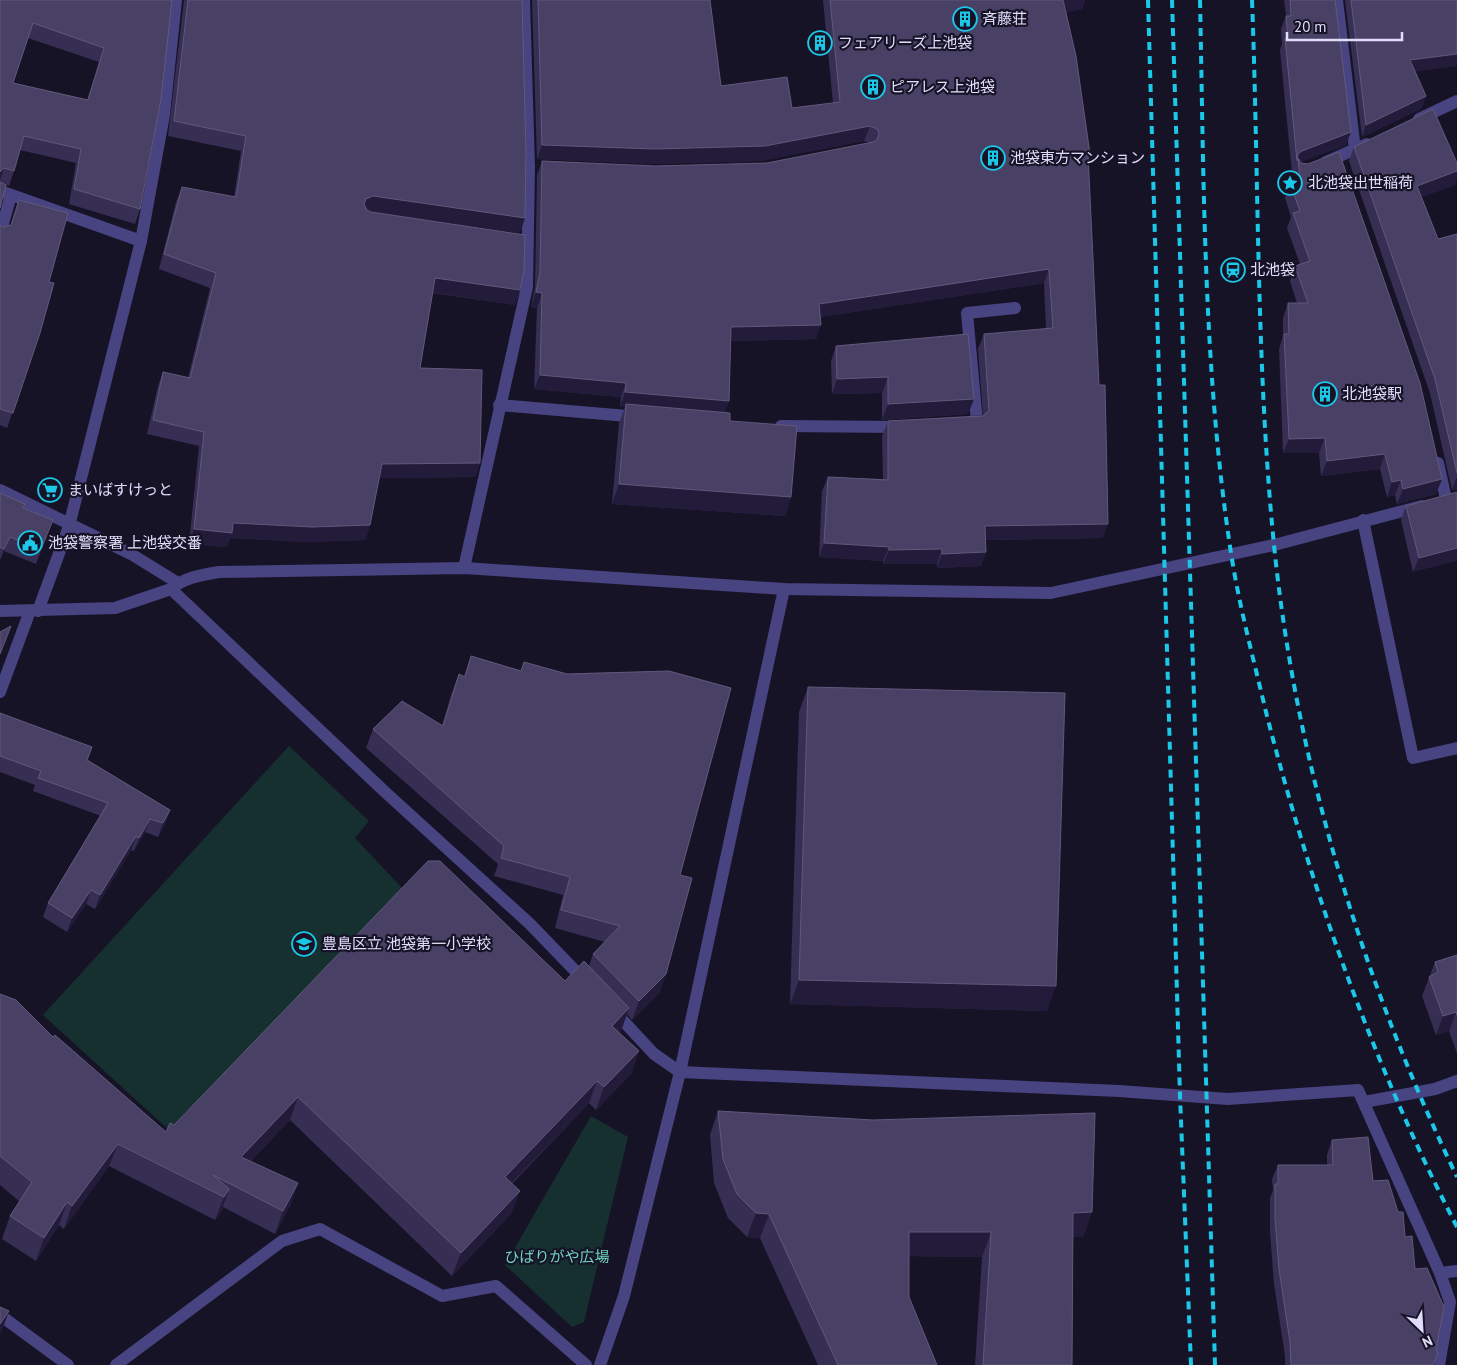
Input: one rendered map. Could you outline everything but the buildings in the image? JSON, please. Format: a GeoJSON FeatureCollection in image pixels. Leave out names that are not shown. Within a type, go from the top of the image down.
{"type":"FeatureCollection","features":[{"type":"Feature","properties":{"kind":"street"},"geometry":{"type":"LineString","coordinates":[[0,692],[69,526],[141,241],[164,115],[176,0]]}},
{"type":"Feature","properties":{"kind":"street"},"geometry":{"type":"LineString","coordinates":[[464,568],[499,405],[527,287],[523,241],[533,167],[524,0]]}},
{"type":"Feature","properties":{"kind":"street"},"geometry":{"type":"LineString","coordinates":[[1337,0],[1354,150]]}},
{"type":"Feature","properties":{"kind":"street"},"geometry":{"type":"LineString","coordinates":[[1406,125],[1457,101]]}},
{"type":"Feature","properties":{"kind":"street"},"geometry":{"type":"LineString","coordinates":[[1316,165],[1341,161],[1354,150],[1380,137]]}},
{"type":"Feature","properties":{"kind":"street"},"geometry":{"type":"LineString","coordinates":[[0,234],[6,193],[141,241]]}},
{"type":"Feature","properties":{"kind":"street"},"geometry":{"type":"LineString","coordinates":[[949,424],[977,422],[967,313],[1015,308]]}},
{"type":"Feature","properties":{"kind":"street"},"geometry":{"type":"LineString","coordinates":[[499,405],[653,418]]}},
{"type":"Feature","properties":{"kind":"street"},"geometry":{"type":"LineString","coordinates":[[769,426],[876,428],[913,426]]}},
{"type":"Feature","properties":{"kind":"street"},"geometry":{"type":"LineString","coordinates":[[0,611],[115,608],[196,576],[219,572],[464,568],[784,589],[1051,594],[1274,545],[1452,498],[1436,452]]}},
{"type":"Feature","properties":{"kind":"street"},"geometry":{"type":"LineString","coordinates":[[0,490],[69,526],[131,554],[174,586],[384,791],[530,924],[592,989]]}},
{"type":"Feature","properties":{"kind":"street"},"geometry":{"type":"LineString","coordinates":[[1363,520],[1414,758],[1457,748]]}},
{"type":"Feature","properties":{"kind":"street"},"geometry":{"type":"LineString","coordinates":[[600,1365],[624,1296],[680,1072],[784,589]]}},
{"type":"Feature","properties":{"kind":"street"},"geometry":{"type":"LineString","coordinates":[[606,1003],[654,1054],[680,1072],[1119,1091],[1228,1099],[1358,1090],[1440,1273],[1450,1302],[1439,1365]]}},
{"type":"Feature","properties":{"kind":"street"},"geometry":{"type":"LineString","coordinates":[[1364,1102],[1435,1089],[1457,1081]]}},
{"type":"Feature","properties":{"kind":"street"},"geometry":{"type":"LineString","coordinates":[[116,1365],[282,1242],[320,1229],[442,1296],[496,1286],[586,1365]]}},
{"type":"Feature","properties":{"kind":"street"},"geometry":{"type":"LineString","coordinates":[[1440,1273],[1457,1271]]}},
{"type":"Feature","properties":{"kind":"street"},"geometry":{"type":"LineString","coordinates":[[0,1316],[68,1365]]}},
{"type":"Feature","properties":{"kind":"green space"},"geometry":{"type":"Polygon","coordinates":[[[289,746],[369,821],[355,838],[402,888],[169,1130],[43,1015],[289,746]]]}},
{"type":"Feature","properties":{"kind":"green space","name":"ひばりがや広場"},"geometry":{"type":"Polygon","coordinates":[[[591,1116],[628,1137],[584,1322],[572,1327],[505,1265],[591,1116]]]}},
{"type":"Feature","properties":{"kind":"railway"},"geometry":{"type":"LineString","coordinates":[[1148,0],[1180,1096],[1191,1365]]}},
{"type":"Feature","properties":{"kind":"railway"},"geometry":{"type":"LineString","coordinates":[[1172,0],[1215,1365]]}},
{"type":"Feature","properties":{"kind":"railway"},"geometry":{"type":"LineString","coordinates":[[1200,0],[1206,277],[1215,416],[1231,553],[1246,631],[1302,842],[1346,974],[1398,1102],[1426,1165],[1457,1227]]}},
{"type":"Feature","properties":{"kind":"railway"},"geometry":{"type":"LineString","coordinates":[[1252,0],[1264,409],[1274,545],[1284,627],[1317,789],[1338,869],[1363,948],[1391,1026],[1457,1177]]}},
{"type":"Feature","properties":{"kind":"place","name":"斉藤荘"},"geometry":{"type":"Point","coordinates":[965,19]}},
{"type":"Feature","properties":{"kind":"place","name":"フェアリーズ上池袋"},"geometry":{"type":"Point","coordinates":[820,43]}},
{"type":"Feature","properties":{"kind":"place","name":"ピアレス上池袋"},"geometry":{"type":"Point","coordinates":[873,87]}},
{"type":"Feature","properties":{"kind":"place","name":"池袋東方マンション"},"geometry":{"type":"Point","coordinates":[993,158]}},
{"type":"Feature","properties":{"kind":"place","name":"北池袋出世稲荷"},"geometry":{"type":"Point","coordinates":[1290,183]}},
{"type":"Feature","properties":{"kind":"place","name":"北池袋"},"geometry":{"type":"Point","coordinates":[1233,270]}},
{"type":"Feature","properties":{"kind":"place","name":"北池袋駅"},"geometry":{"type":"Point","coordinates":[1325,394]}},
{"type":"Feature","properties":{"kind":"place","name":"まいばすけっと"},"geometry":{"type":"Point","coordinates":[50,490]}},
{"type":"Feature","properties":{"kind":"place","name":"池袋警察署 上池袋交番"},"geometry":{"type":"Point","coordinates":[30,543]}},
{"type":"Feature","properties":{"kind":"place","name":"豊島区立 池袋第一小学校"},"geometry":{"type":"Point","coordinates":[304,944]}}]}
